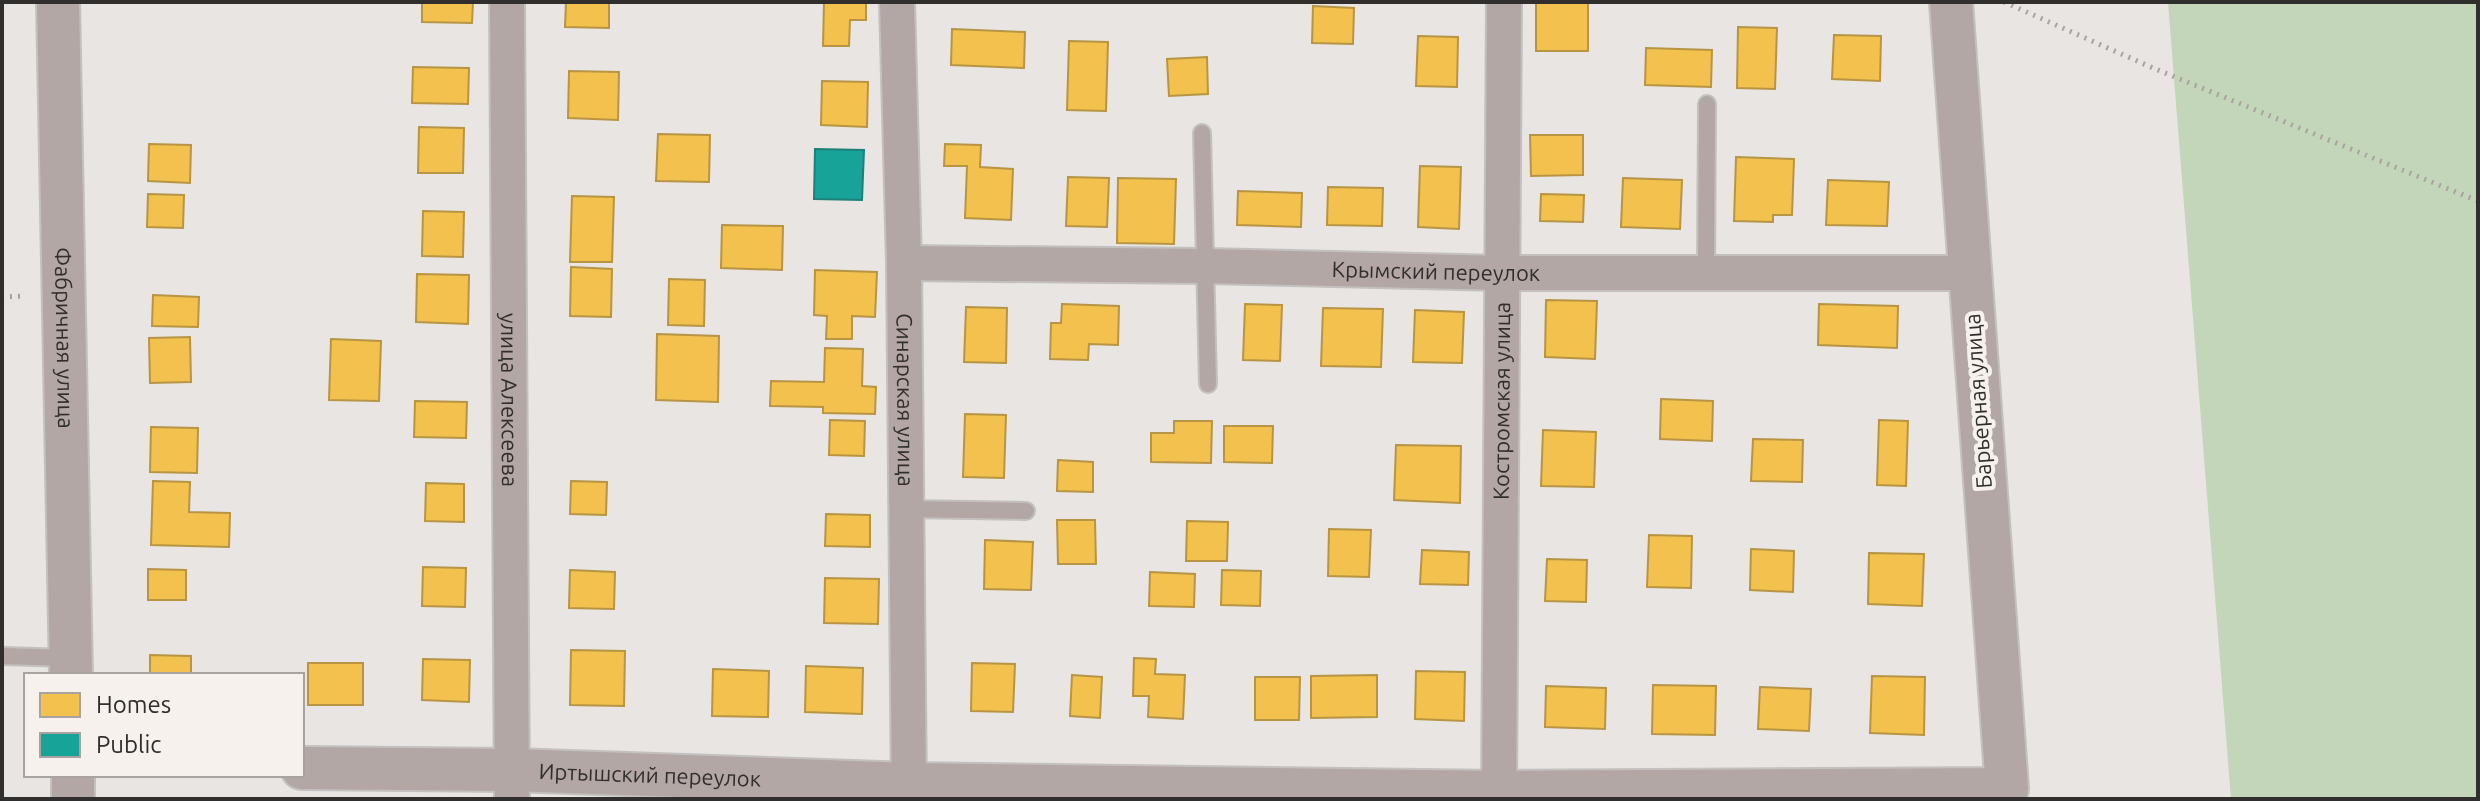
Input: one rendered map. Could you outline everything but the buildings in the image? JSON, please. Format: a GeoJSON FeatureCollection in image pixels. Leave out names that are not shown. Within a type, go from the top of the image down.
{"type":"FeatureCollection","features":[{"type":"Feature","properties":{"kind":"street","name":"Фабричная улица"},"geometry":{"type":"LineString","coordinates":[[58,2],[71,667]]}},
{"type":"Feature","properties":{"kind":"street","name":"улица Алексеева"},"geometry":{"type":"LineString","coordinates":[[507,2],[512,785]]}},
{"type":"Feature","properties":{"kind":"street","name":"Синарская улица"},"geometry":{"type":"LineString","coordinates":[[897,2],[904,263],[909,792]]}},
{"type":"Feature","properties":{"kind":"street","name":"Костромская улица"},"geometry":{"type":"LineString","coordinates":[[1499,796],[1504,2]]}},
{"type":"Feature","properties":{"kind":"street","name":"Барьерная улица"},"geometry":{"type":"LineString","coordinates":[[1951,2],[2008,794]]}},
{"type":"Feature","properties":{"kind":"street","name":"Крымский переулок"},"geometry":{"type":"LineString","coordinates":[[904,263],[1502,273],[1969,273]]}},
{"type":"Feature","properties":{"kind":"street","name":"Иртышский переулок"},"geometry":{"type":"LineString","coordinates":[[304,768],[512,785],[909,792],[1499,796],[2008,794]]}},
{"type":"Feature","properties":{"kind":"street"},"geometry":{"type":"LineString","coordinates":[[73,777],[73,799]]}},
{"type":"Feature","properties":{"kind":"lane"},"geometry":{"type":"LineString","coordinates":[[1706,274],[1707,104]]}},
{"type":"Feature","properties":{"kind":"lane"},"geometry":{"type":"LineString","coordinates":[[1202,133],[1208,384]]}},
{"type":"Feature","properties":{"kind":"lane"},"geometry":{"type":"LineString","coordinates":[[906,509],[1026,511]]}},
{"type":"Feature","properties":{"kind":"lane"},"geometry":{"type":"LineString","coordinates":[[2,656],[71,667]]}},
{"type":"Feature","properties":{"kind":"path"},"geometry":{"type":"LineString","coordinates":[[2004,2],[2478,201]]}},
{"type":"Feature","properties":{"kind":"path"},"geometry":{"type":"LineString","coordinates":[[2,297],[26,296]]}},
{"type":"Feature","properties":{"kind":"green space"},"geometry":{"type":"Polygon","coordinates":[[[2168,2],[2478,2],[2478,799],[2231,799],[2168,2]]]}}]}
